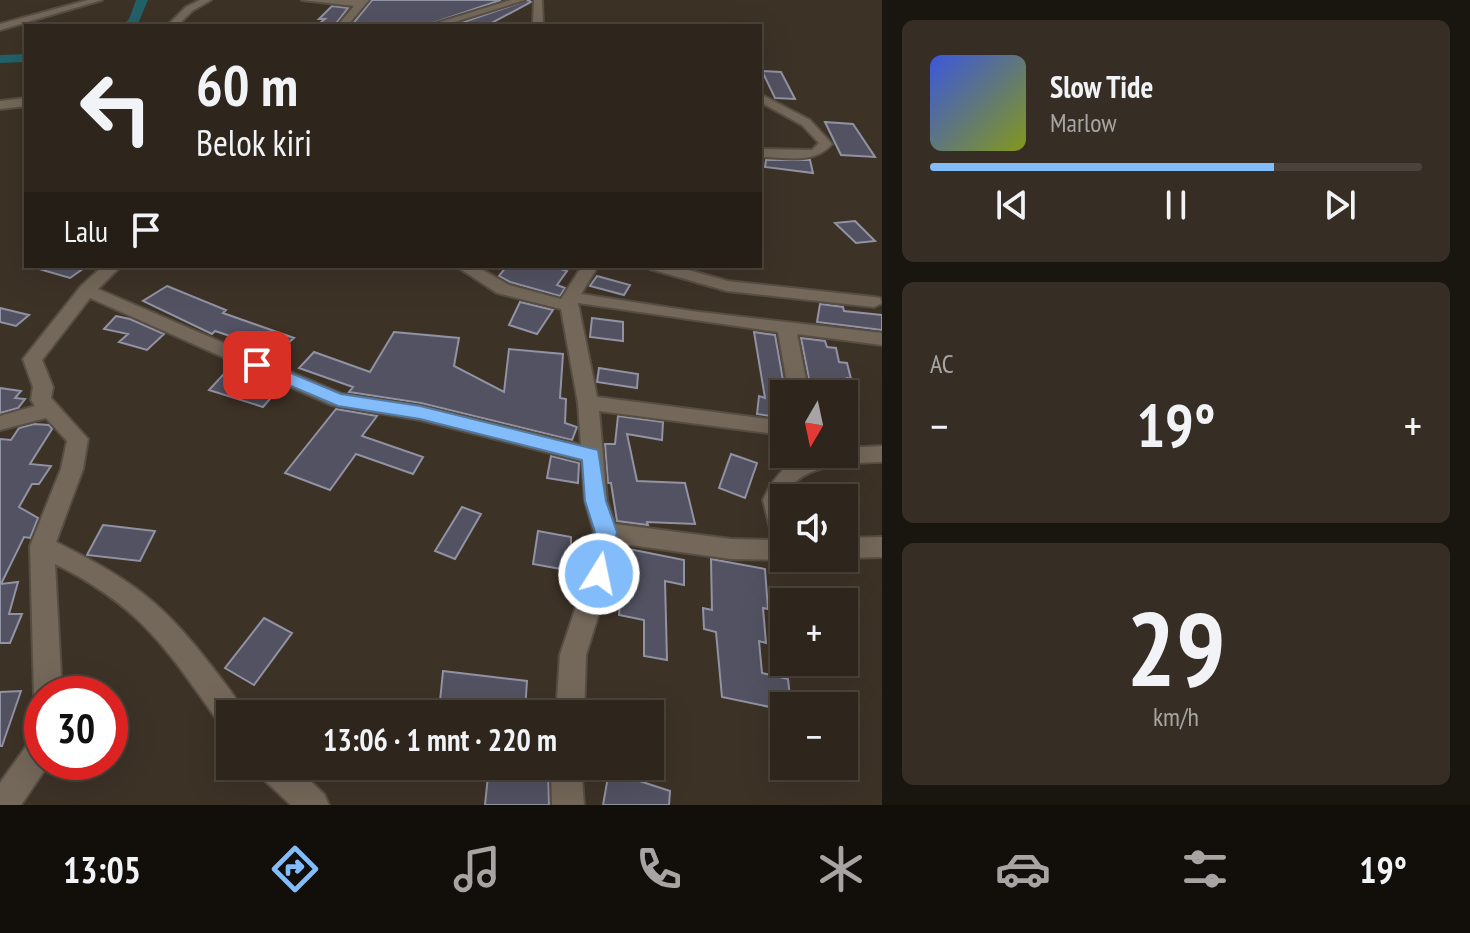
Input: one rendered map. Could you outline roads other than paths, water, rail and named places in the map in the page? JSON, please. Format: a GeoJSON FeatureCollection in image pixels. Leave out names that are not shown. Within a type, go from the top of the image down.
{"type":"FeatureCollection","features":[{"type":"Feature","properties":{"kind":"street"},"geometry":{"type":"LineString","coordinates":[[0,27],[98,0]]}},
{"type":"Feature","properties":{"kind":"street"},"geometry":{"type":"LineString","coordinates":[[174,24],[189,9],[207,0]]}},
{"type":"Feature","properties":{"kind":"street"},"geometry":{"type":"LineString","coordinates":[[306,0],[363,2]]}},
{"type":"Feature","properties":{"kind":"street"},"geometry":{"type":"LineString","coordinates":[[439,24],[521,0]]}},
{"type":"Feature","properties":{"kind":"street"},"geometry":{"type":"LineString","coordinates":[[538,0],[538,24]]}},
{"type":"Feature","properties":{"kind":"street"},"geometry":{"type":"LineString","coordinates":[[344,24],[363,2]]}},
{"type":"Feature","properties":{"kind":"street"},"geometry":{"type":"LineString","coordinates":[[762,98],[784,109],[820,134],[826,144],[815,154],[762,153]]}},
{"type":"Feature","properties":{"kind":"street"},"geometry":{"type":"LineString","coordinates":[[0,105],[24,102]]}},
{"type":"Feature","properties":{"kind":"street"},"geometry":{"type":"LineString","coordinates":[[47,676],[42,546],[72,469],[78,439],[41,400],[43,387],[32,359],[87,290],[111,268]]}},
{"type":"Feature","properties":{"kind":"street"},"geometry":{"type":"LineString","coordinates":[[467,268],[503,289],[570,301],[882,339]]}},
{"type":"Feature","properties":{"kind":"street"},"geometry":{"type":"LineString","coordinates":[[571,700],[573,655],[599,574],[606,532],[596,501],[588,403],[570,301],[589,268]]}},
{"type":"Feature","properties":{"kind":"street"},"geometry":{"type":"LineString","coordinates":[[663,268],[727,286],[874,302]]}},
{"type":"Feature","properties":{"kind":"street"},"geometry":{"type":"LineString","coordinates":[[87,290],[338,400],[420,413],[591,455]]}},
{"type":"Feature","properties":{"kind":"street"},"geometry":{"type":"LineString","coordinates":[[786,326],[796,380]]}},
{"type":"Feature","properties":{"kind":"street"},"geometry":{"type":"LineString","coordinates":[[588,403],[770,426]]}},
{"type":"Feature","properties":{"kind":"street"},"geometry":{"type":"LineString","coordinates":[[0,423],[49,409]]}},
{"type":"Feature","properties":{"kind":"street"},"geometry":{"type":"LineString","coordinates":[[858,455],[882,454]]}},
{"type":"Feature","properties":{"kind":"street"},"geometry":{"type":"LineString","coordinates":[[781,484],[786,476],[799,468]]}},
{"type":"Feature","properties":{"kind":"street"},"geometry":{"type":"LineString","coordinates":[[606,532],[731,549],[770,550]]}},
{"type":"Feature","properties":{"kind":"street"},"geometry":{"type":"LineString","coordinates":[[42,546],[115,584],[145,609],[219,700]]}},
{"type":"Feature","properties":{"kind":"street"},"geometry":{"type":"LineString","coordinates":[[858,548],[882,547]]}},
{"type":"Feature","properties":{"kind":"street"},"geometry":{"type":"LineString","coordinates":[[3,805],[24,774]]}},
{"type":"Feature","properties":{"kind":"street"},"geometry":{"type":"LineString","coordinates":[[285,780],[313,805]]}},
{"type":"Feature","properties":{"kind":"street"},"geometry":{"type":"LineString","coordinates":[[567,780],[568,805]]}},
{"type":"Feature","properties":{"kind":"waterway"},"geometry":{"type":"LineString","coordinates":[[131,24],[142,0]]}},
{"type":"Feature","properties":{"kind":"waterway"},"geometry":{"type":"LineString","coordinates":[[0,59],[24,58]]}}]}
